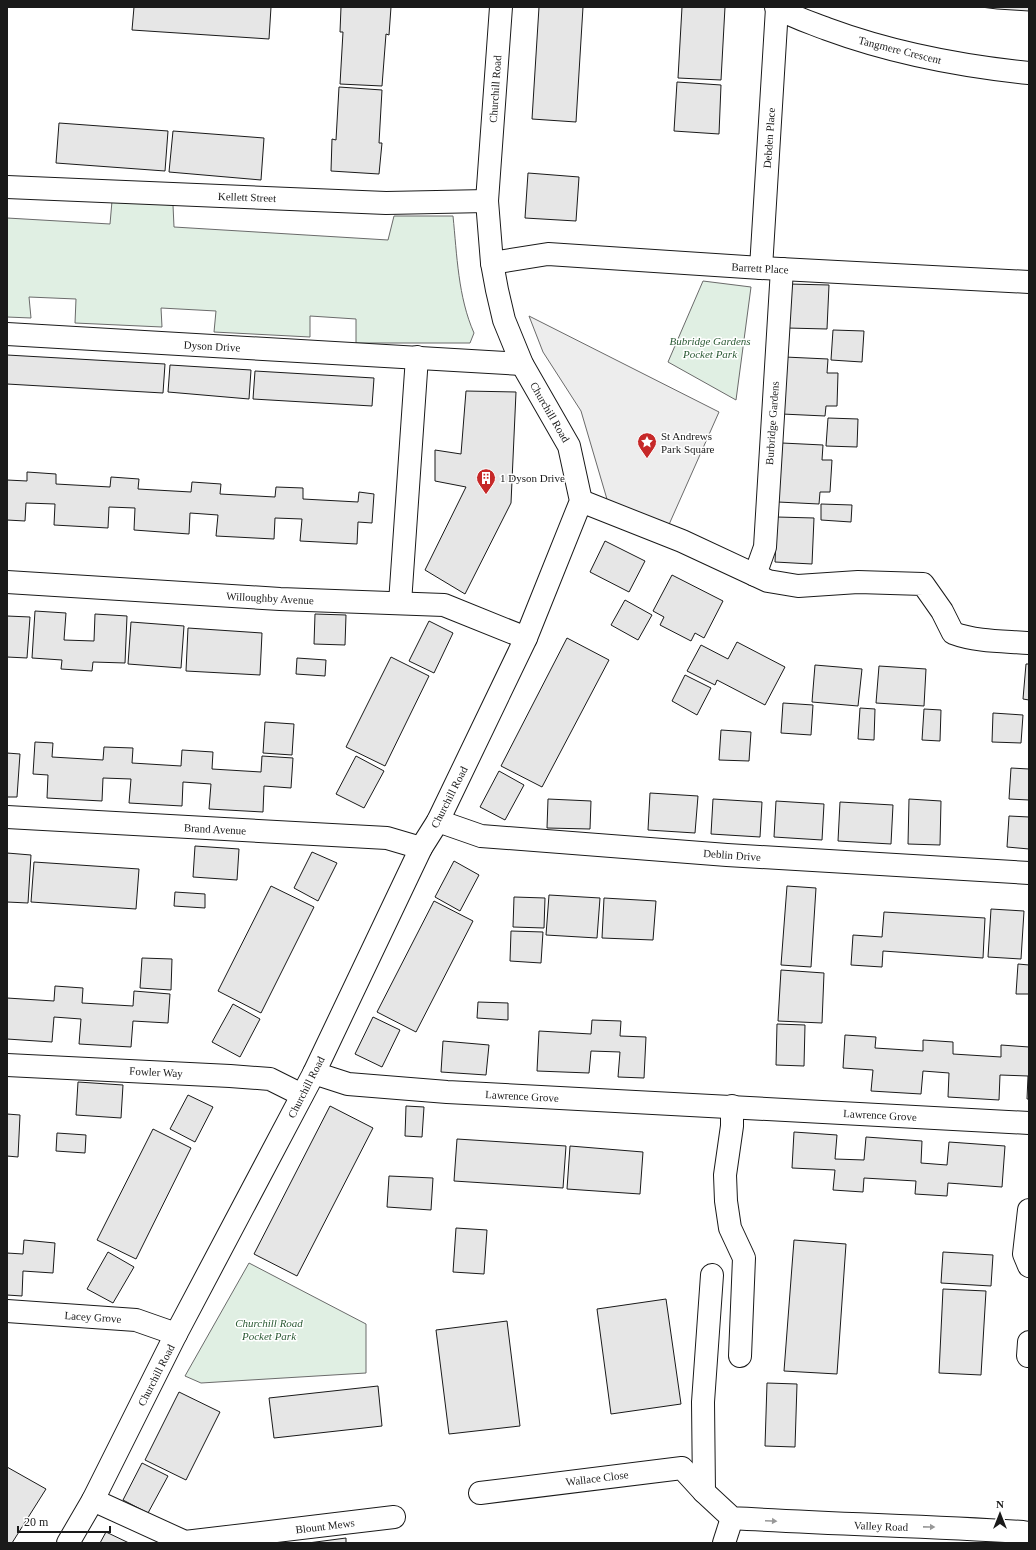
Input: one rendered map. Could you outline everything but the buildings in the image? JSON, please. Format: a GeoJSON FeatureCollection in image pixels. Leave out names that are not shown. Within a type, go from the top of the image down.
{"type":"FeatureCollection","features":[{"type":"Feature","properties":{"kind":"street","name":"Churchill Road"},"geometry":{"type":"LineString","coordinates":[[68,1543],[93,1500],[176,1334],[314,1073],[421,848],[438,821],[526,638],[581,501],[569,446],[522,364],[504,320],[492,263],[487,201],[501,7]]}},
{"type":"Feature","properties":{"kind":"street","name":"Tangmere Crescent"},"geometry":{"type":"LineString","coordinates":[[777,7],[791,15],[856,40],[920,57],[979,68],[1029,73]]}},
{"type":"Feature","properties":{"kind":"street","name":"Debden Place"},"geometry":{"type":"LineString","coordinates":[[772,268],[777,7]]}},
{"type":"Feature","properties":{"kind":"street","name":"Kellett Street"},"geometry":{"type":"LineString","coordinates":[[7,187],[386,203],[487,201]]}},
{"type":"Feature","properties":{"kind":"street","name":"Barrett Place"},"geometry":{"type":"LineString","coordinates":[[492,263],[548,254],[1029,282]]}},
{"type":"Feature","properties":{"kind":"street","name":"Burbridge Gardens"},"geometry":{"type":"LineString","coordinates":[[755,575],[765,547],[772,268]]}},
{"type":"Feature","properties":{"kind":"street","name":"Dyson Drive"},"geometry":{"type":"LineString","coordinates":[[7,334],[522,364]]}},
{"type":"Feature","properties":{"kind":"street"},"geometry":{"type":"LineString","coordinates":[[400,603],[417,357]]}},
{"type":"Feature","properties":{"kind":"street"},"geometry":{"type":"LineString","coordinates":[[581,501],[682,541],[768,581],[798,586],[858,582],[923,584],[942,611],[953,632],[978,640],[1029,643]]}},
{"type":"Feature","properties":{"kind":"street","name":"Willoughby Avenue"},"geometry":{"type":"LineString","coordinates":[[7,582],[280,599],[444,605],[526,638]]}},
{"type":"Feature","properties":{"kind":"street","name":"Brand Avenue"},"geometry":{"type":"LineString","coordinates":[[7,816],[386,838],[421,848]]}},
{"type":"Feature","properties":{"kind":"street","name":"Deblin Drive"},"geometry":{"type":"LineString","coordinates":[[438,821],[481,836],[727,855],[1029,873]]}},
{"type":"Feature","properties":{"kind":"street","name":"Fowler Way"},"geometry":{"type":"LineString","coordinates":[[7,1065],[270,1079],[302,1095]]}},
{"type":"Feature","properties":{"kind":"street","name":"Lawrence Grove"},"geometry":{"type":"LineString","coordinates":[[314,1073],[348,1084],[514,1096],[732,1106],[1029,1123]]}},
{"type":"Feature","properties":{"kind":"street"},"geometry":{"type":"LineString","coordinates":[[732,1106],[732,1126],[725,1175],[726,1201],[730,1228],[744,1258],[740,1356]]}},
{"type":"Feature","properties":{"kind":"street"},"geometry":{"type":"LineString","coordinates":[[1029,1210],[1024,1254],[1029,1266]]}},
{"type":"Feature","properties":{"kind":"street"},"geometry":{"type":"LineString","coordinates":[[712,1275],[703,1402],[704,1492],[732,1518],[724,1543]]}},
{"type":"Feature","properties":{"kind":"street","name":"Lacey Grove"},"geometry":{"type":"LineString","coordinates":[[7,1311],[136,1320],[176,1334]]}},
{"type":"Feature","properties":{"kind":"street","name":"Wallace Close"},"geometry":{"type":"LineString","coordinates":[[480,1493],[682,1468],[704,1492]]}},
{"type":"Feature","properties":{"kind":"street","name":"Blount Mews"},"geometry":{"type":"LineString","coordinates":[[93,1500],[185,1542],[257,1538],[394,1517]]}},
{"type":"Feature","properties":{"kind":"street","name":"Valley Road"},"geometry":{"type":"LineString","coordinates":[[732,1518],[826,1524],[959,1528],[1029,1533]]}},
{"type":"Feature","properties":{"kind":"green space"},"geometry":{"type":"Polygon","coordinates":[[[112,201],[173,205],[174,227],[388,240],[394,216],[453,216],[461,290],[474,333],[470,343],[356,343],[356,319],[310,316],[310,337],[214,332],[216,311],[161,308],[162,327],[75,323],[76,299],[29,297],[31,318],[7,317],[7,218],[110,224],[112,201]]]}},
{"type":"Feature","properties":{"kind":"green space","name":"Bubridge Gardens Pocket Park"},"geometry":{"type":"Polygon","coordinates":[[[703,281],[751,287],[736,400],[668,362],[703,281]]]}},
{"type":"Feature","properties":{"kind":"green space","name":"Churchill Road Pocket Park"},"geometry":{"type":"Polygon","coordinates":[[[249,1263],[366,1324],[366,1373],[201,1383],[185,1376],[249,1263]]]}},
{"type":"Feature","properties":{"kind":"shaded area","name":"St Andrews Park Square"},"geometry":{"type":"Polygon","coordinates":[[[529,316],[719,412],[667,529],[609,506],[581,411],[543,352],[529,316]]]}},
{"type":"Feature","properties":{"kind":"place","name":"St Andrews Park Square"},"geometry":{"type":"Point","coordinates":[647,459]}},
{"type":"Feature","properties":{"kind":"place","name":"1 Dyson Drive"},"geometry":{"type":"Point","coordinates":[486,495]}}]}
